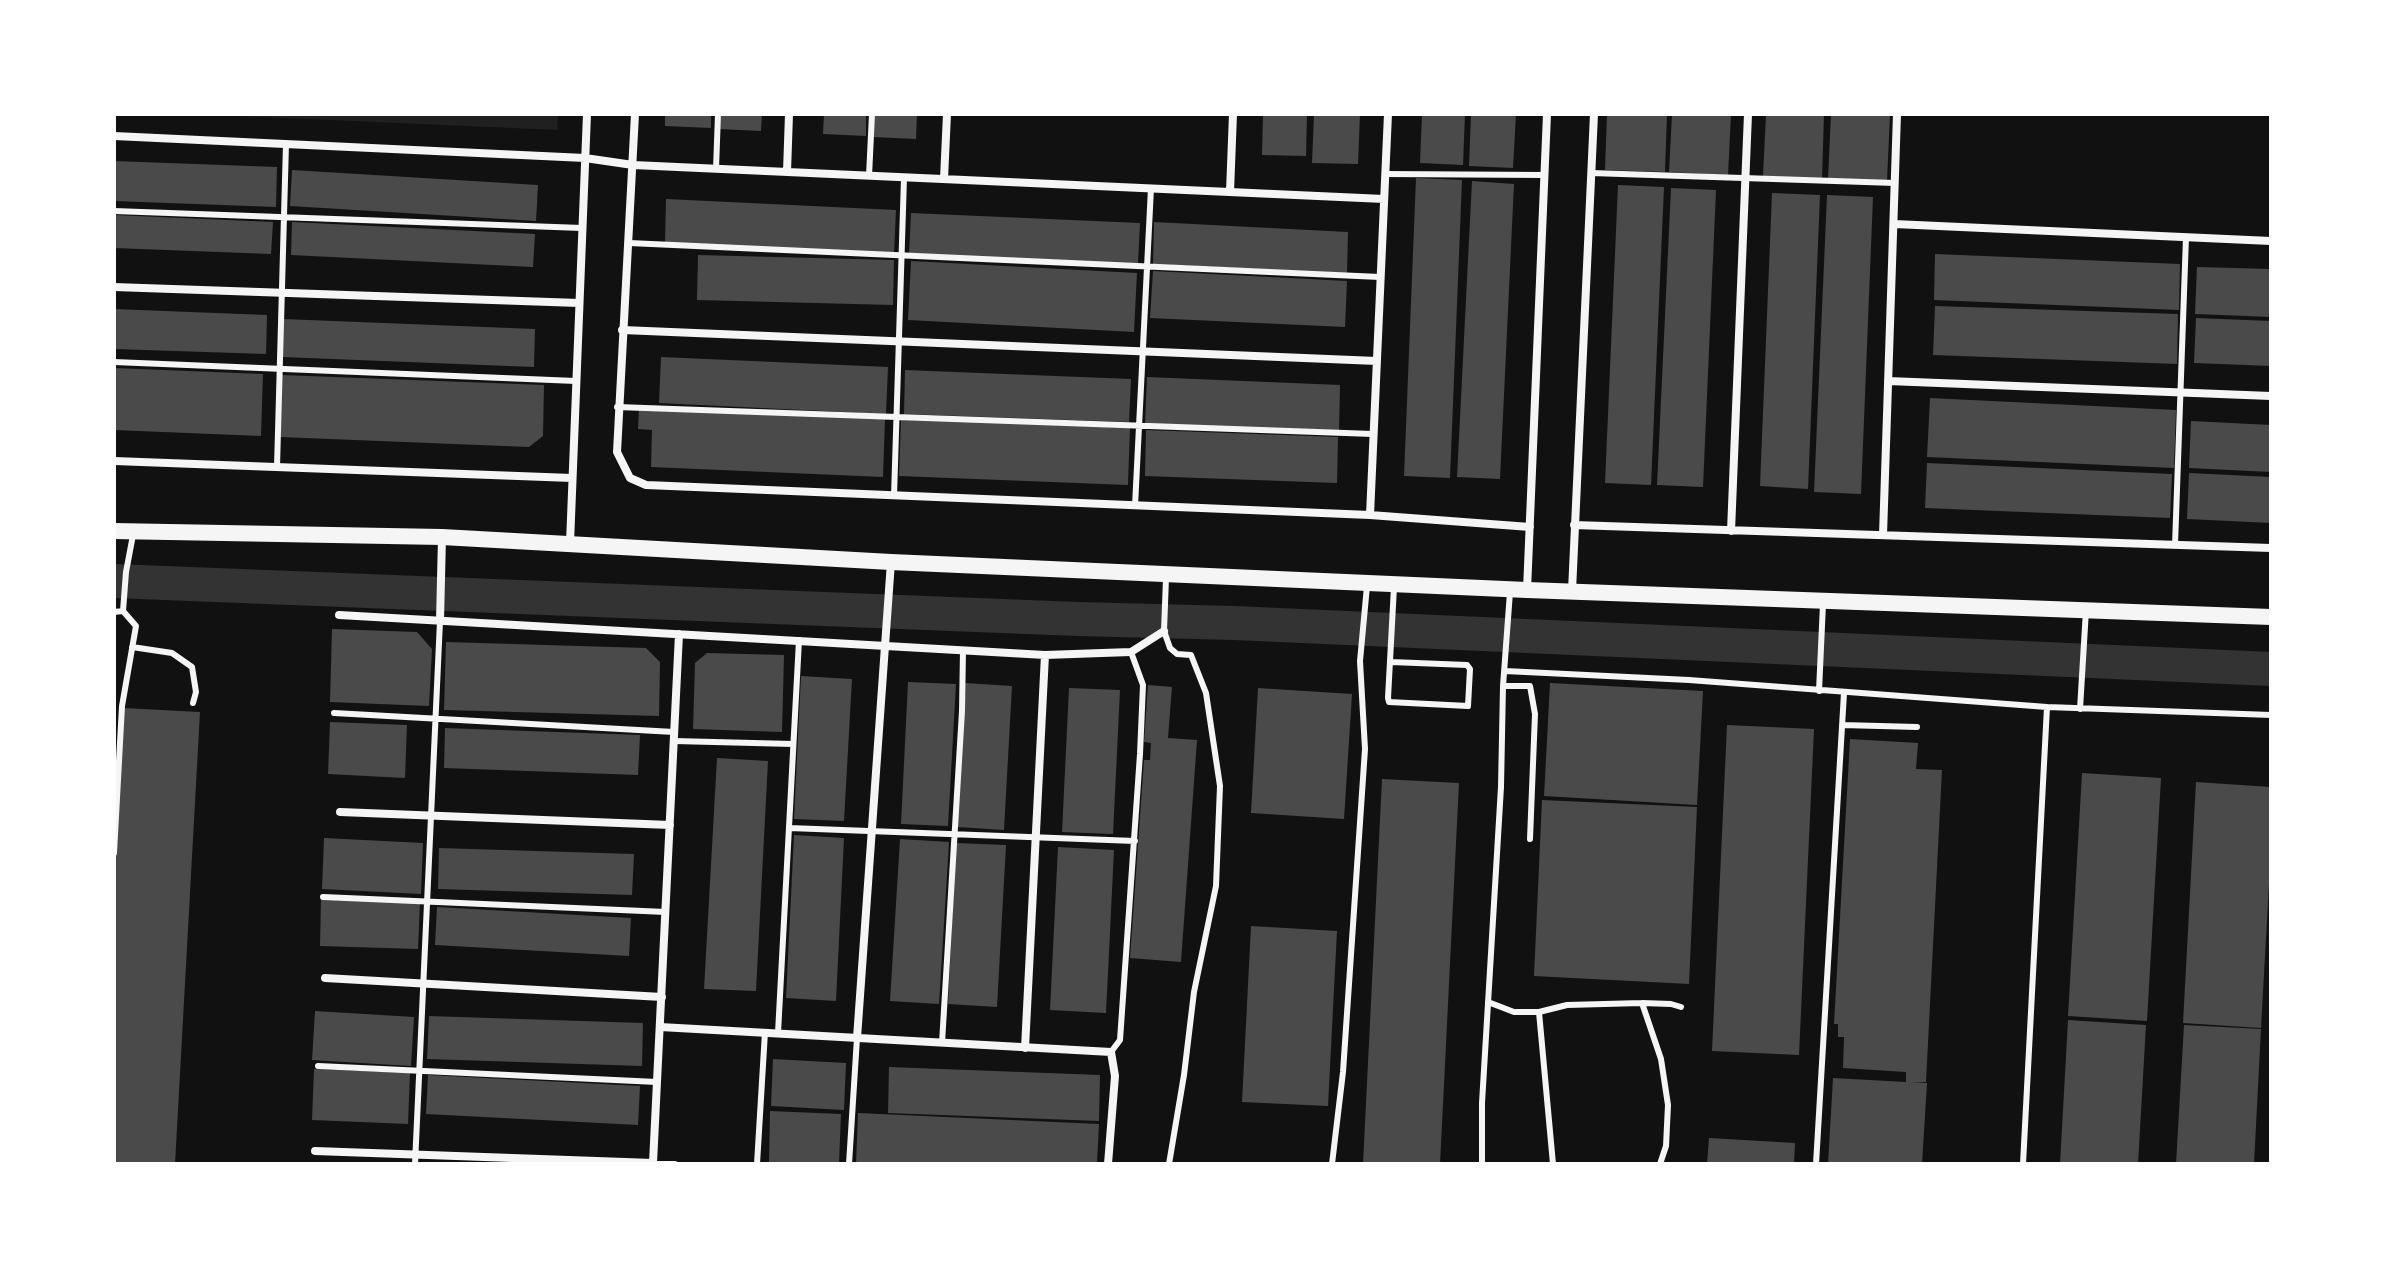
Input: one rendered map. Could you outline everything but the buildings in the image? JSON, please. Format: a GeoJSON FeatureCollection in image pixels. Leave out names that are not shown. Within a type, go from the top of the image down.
{"type":"FeatureCollection","features":[{"type":"Feature","properties":{"kind":"main road"},"geometry":{"type":"LineString","coordinates":[[114,531],[442,537],[891,562],[1527,590],[2271,617]]}},
{"type":"Feature","properties":{"kind":"street"},"geometry":{"type":"LineString","coordinates":[[570,543],[587,114]]}},
{"type":"Feature","properties":{"kind":"street"},"geometry":{"type":"LineString","coordinates":[[635,114],[617,407],[617,452],[630,478],[646,485],[1370,515],[1530,527]]}},
{"type":"Feature","properties":{"kind":"street"},"geometry":{"type":"LineString","coordinates":[[787,172],[789,114]]}},
{"type":"Feature","properties":{"kind":"street"},"geometry":{"type":"LineString","coordinates":[[944,179],[947,114]]}},
{"type":"Feature","properties":{"kind":"street"},"geometry":{"type":"LineString","coordinates":[[1230,192],[1233,114]]}},
{"type":"Feature","properties":{"kind":"street"},"geometry":{"type":"LineString","coordinates":[[1370,515],[1388,114]]}},
{"type":"Feature","properties":{"kind":"street"},"geometry":{"type":"LineString","coordinates":[[1527,590],[1547,114]]}},
{"type":"Feature","properties":{"kind":"street"},"geometry":{"type":"LineString","coordinates":[[1572,591],[1594,114]]}},
{"type":"Feature","properties":{"kind":"street"},"geometry":{"type":"LineString","coordinates":[[1731,531],[1748,114]]}},
{"type":"Feature","properties":{"kind":"street"},"geometry":{"type":"LineString","coordinates":[[1883,535],[1897,114]]}},
{"type":"Feature","properties":{"kind":"street"},"geometry":{"type":"LineString","coordinates":[[114,136],[585,158],[633,165],[1384,199]]}},
{"type":"Feature","properties":{"kind":"street"},"geometry":{"type":"LineString","coordinates":[[1894,224],[2271,241]]}},
{"type":"Feature","properties":{"kind":"street"},"geometry":{"type":"LineString","coordinates":[[114,287],[579,303]]}},
{"type":"Feature","properties":{"kind":"street"},"geometry":{"type":"LineString","coordinates":[[622,330],[1377,361]]}},
{"type":"Feature","properties":{"kind":"street"},"geometry":{"type":"LineString","coordinates":[[1888,381],[2271,396]]}},
{"type":"Feature","properties":{"kind":"street"},"geometry":{"type":"LineString","coordinates":[[114,461],[572,478]]}},
{"type":"Feature","properties":{"kind":"street"},"geometry":{"type":"LineString","coordinates":[[1574,525],[2271,548]]}},
{"type":"Feature","properties":{"kind":"street"},"geometry":{"type":"LineString","coordinates":[[440,621],[442,537]]}},
{"type":"Feature","properties":{"kind":"street"},"geometry":{"type":"LineString","coordinates":[[857,1038],[891,562]]}},
{"type":"Feature","properties":{"kind":"street"},"geometry":{"type":"LineString","coordinates":[[339,615],[1045,655],[1131,652],[1164,631]]}},
{"type":"Feature","properties":{"kind":"street"},"geometry":{"type":"LineString","coordinates":[[315,1151],[415,1159],[653,1164],[679,634]]}},
{"type":"Feature","properties":{"kind":"street"},"geometry":{"type":"LineString","coordinates":[[1025,1048],[1045,655]]}},
{"type":"Feature","properties":{"kind":"street"},"geometry":{"type":"LineString","coordinates":[[340,812],[670,825]]}},
{"type":"Feature","properties":{"kind":"street"},"geometry":{"type":"LineString","coordinates":[[325,978],[662,997]]}},
{"type":"Feature","properties":{"kind":"street"},"geometry":{"type":"LineString","coordinates":[[660,1027],[1111,1052],[1115,1076],[1108,1164]]}},
{"type":"Feature","properties":{"kind":"lane"},"geometry":{"type":"LineString","coordinates":[[716,169],[718,114]]}},
{"type":"Feature","properties":{"kind":"lane"},"geometry":{"type":"LineString","coordinates":[[869,176],[872,114]]}},
{"type":"Feature","properties":{"kind":"lane"},"geometry":{"type":"LineString","coordinates":[[277,467],[286,144]]}},
{"type":"Feature","properties":{"kind":"lane"},"geometry":{"type":"LineString","coordinates":[[1591,173],[1895,183]]}},
{"type":"Feature","properties":{"kind":"lane"},"geometry":{"type":"LineString","coordinates":[[1385,174],[1544,175]]}},
{"type":"Feature","properties":{"kind":"lane"},"geometry":{"type":"LineString","coordinates":[[894,496],[904,178]]}},
{"type":"Feature","properties":{"kind":"lane"},"geometry":{"type":"LineString","coordinates":[[1135,506],[1151,188]]}},
{"type":"Feature","properties":{"kind":"lane"},"geometry":{"type":"LineString","coordinates":[[114,211],[582,228]]}},
{"type":"Feature","properties":{"kind":"lane"},"geometry":{"type":"LineString","coordinates":[[2175,545],[2186,237]]}},
{"type":"Feature","properties":{"kind":"lane"},"geometry":{"type":"LineString","coordinates":[[629,243],[1380,277]]}},
{"type":"Feature","properties":{"kind":"lane"},"geometry":{"type":"LineString","coordinates":[[114,362],[576,381]]}},
{"type":"Feature","properties":{"kind":"lane"},"geometry":{"type":"LineString","coordinates":[[617,407],[1373,434]]}},
{"type":"Feature","properties":{"kind":"lane"},"geometry":{"type":"LineString","coordinates":[[114,853],[122,706],[136,626],[123,611],[134,531]]}},
{"type":"Feature","properties":{"kind":"lane"},"geometry":{"type":"LineString","coordinates":[[1166,574],[1164,631],[1170,648],[1177,654],[1191,655],[1206,693],[1220,786],[1216,886],[1194,992],[1169,1164]]}},
{"type":"Feature","properties":{"kind":"lane"},"geometry":{"type":"LineString","coordinates":[[1332,1164],[1343,1072],[1365,749],[1360,661],[1367,583]]}},
{"type":"Feature","properties":{"kind":"lane"},"geometry":{"type":"LineString","coordinates":[[1391,662],[1467,665],[1470,669],[1468,706],[1389,702],[1394,583]]}},
{"type":"Feature","properties":{"kind":"lane"},"geometry":{"type":"LineString","coordinates":[[1482,1164],[1482,1103],[1510,589]]}},
{"type":"Feature","properties":{"kind":"lane"},"geometry":{"type":"LineString","coordinates":[[1819,691],[1823,601]]}},
{"type":"Feature","properties":{"kind":"lane"},"geometry":{"type":"LineString","coordinates":[[2080,709],[2086,610]]}},
{"type":"Feature","properties":{"kind":"lane"},"geometry":{"type":"LineString","coordinates":[[114,612],[123,611]]}},
{"type":"Feature","properties":{"kind":"lane"},"geometry":{"type":"LineString","coordinates":[[415,1159],[440,621]]}},
{"type":"Feature","properties":{"kind":"lane"},"geometry":{"type":"LineString","coordinates":[[778,1033],[799,640]]}},
{"type":"Feature","properties":{"kind":"lane"},"geometry":{"type":"LineString","coordinates":[[132,647],[172,653],[192,667],[196,692],[193,703]]}},
{"type":"Feature","properties":{"kind":"lane"},"geometry":{"type":"LineString","coordinates":[[942,1043],[963,650]]}},
{"type":"Feature","properties":{"kind":"lane"},"geometry":{"type":"LineString","coordinates":[[1111,1052],[1120,1040],[1143,685],[1131,652]]}},
{"type":"Feature","properties":{"kind":"lane"},"geometry":{"type":"LineString","coordinates":[[1505,671],[1689,680],[2080,709],[2271,715]]}},
{"type":"Feature","properties":{"kind":"lane"},"geometry":{"type":"LineString","coordinates":[[1527,672],[1535,714],[1530,839]]}},
{"type":"Feature","properties":{"kind":"lane"},"geometry":{"type":"LineString","coordinates":[[1503,686],[1530,686]]}},
{"type":"Feature","properties":{"kind":"lane"},"geometry":{"type":"LineString","coordinates":[[1816,1164],[1844,693]]}},
{"type":"Feature","properties":{"kind":"lane"},"geometry":{"type":"LineString","coordinates":[[2023,1164],[2047,707]]}},
{"type":"Feature","properties":{"kind":"lane"},"geometry":{"type":"LineString","coordinates":[[334,713],[793,744]]}},
{"type":"Feature","properties":{"kind":"lane"},"geometry":{"type":"LineString","coordinates":[[1842,725],[1917,727]]}},
{"type":"Feature","properties":{"kind":"lane"},"geometry":{"type":"LineString","coordinates":[[789,828],[1135,841]]}},
{"type":"Feature","properties":{"kind":"lane"},"geometry":{"type":"LineString","coordinates":[[323,897],[666,912]]}},
{"type":"Feature","properties":{"kind":"lane"},"geometry":{"type":"LineString","coordinates":[[1488,1002],[1514,1012],[1539,1012],[1567,1005],[1642,1003],[1681,1007]]}},
{"type":"Feature","properties":{"kind":"lane"},"geometry":{"type":"LineString","coordinates":[[1642,1003],[1661,1059],[1668,1105],[1666,1146],[1660,1164]]}},
{"type":"Feature","properties":{"kind":"lane"},"geometry":{"type":"LineString","coordinates":[[1539,1012],[1553,1164]]}},
{"type":"Feature","properties":{"kind":"lane"},"geometry":{"type":"LineString","coordinates":[[757,1164],[765,1032]]}},
{"type":"Feature","properties":{"kind":"lane"},"geometry":{"type":"LineString","coordinates":[[849,1164],[857,1038]]}},
{"type":"Feature","properties":{"kind":"lane"},"geometry":{"type":"LineString","coordinates":[[318,1066],[657,1082]]}},
{"type":"Feature","properties":{"kind":"lane"},"geometry":{"type":"LineString","coordinates":[[653,1164],[675,1164]]}},
{"type":"Feature","properties":{"kind":"shaded area"},"geometry":{"type":"Polygon","coordinates":[[[193,114],[558,114],[557,130],[193,114]]]}},
{"type":"Feature","properties":{"kind":"waterway"},"geometry":{"type":"LineString","coordinates":[[114,581],[1234,623],[2271,669]]}}]}
